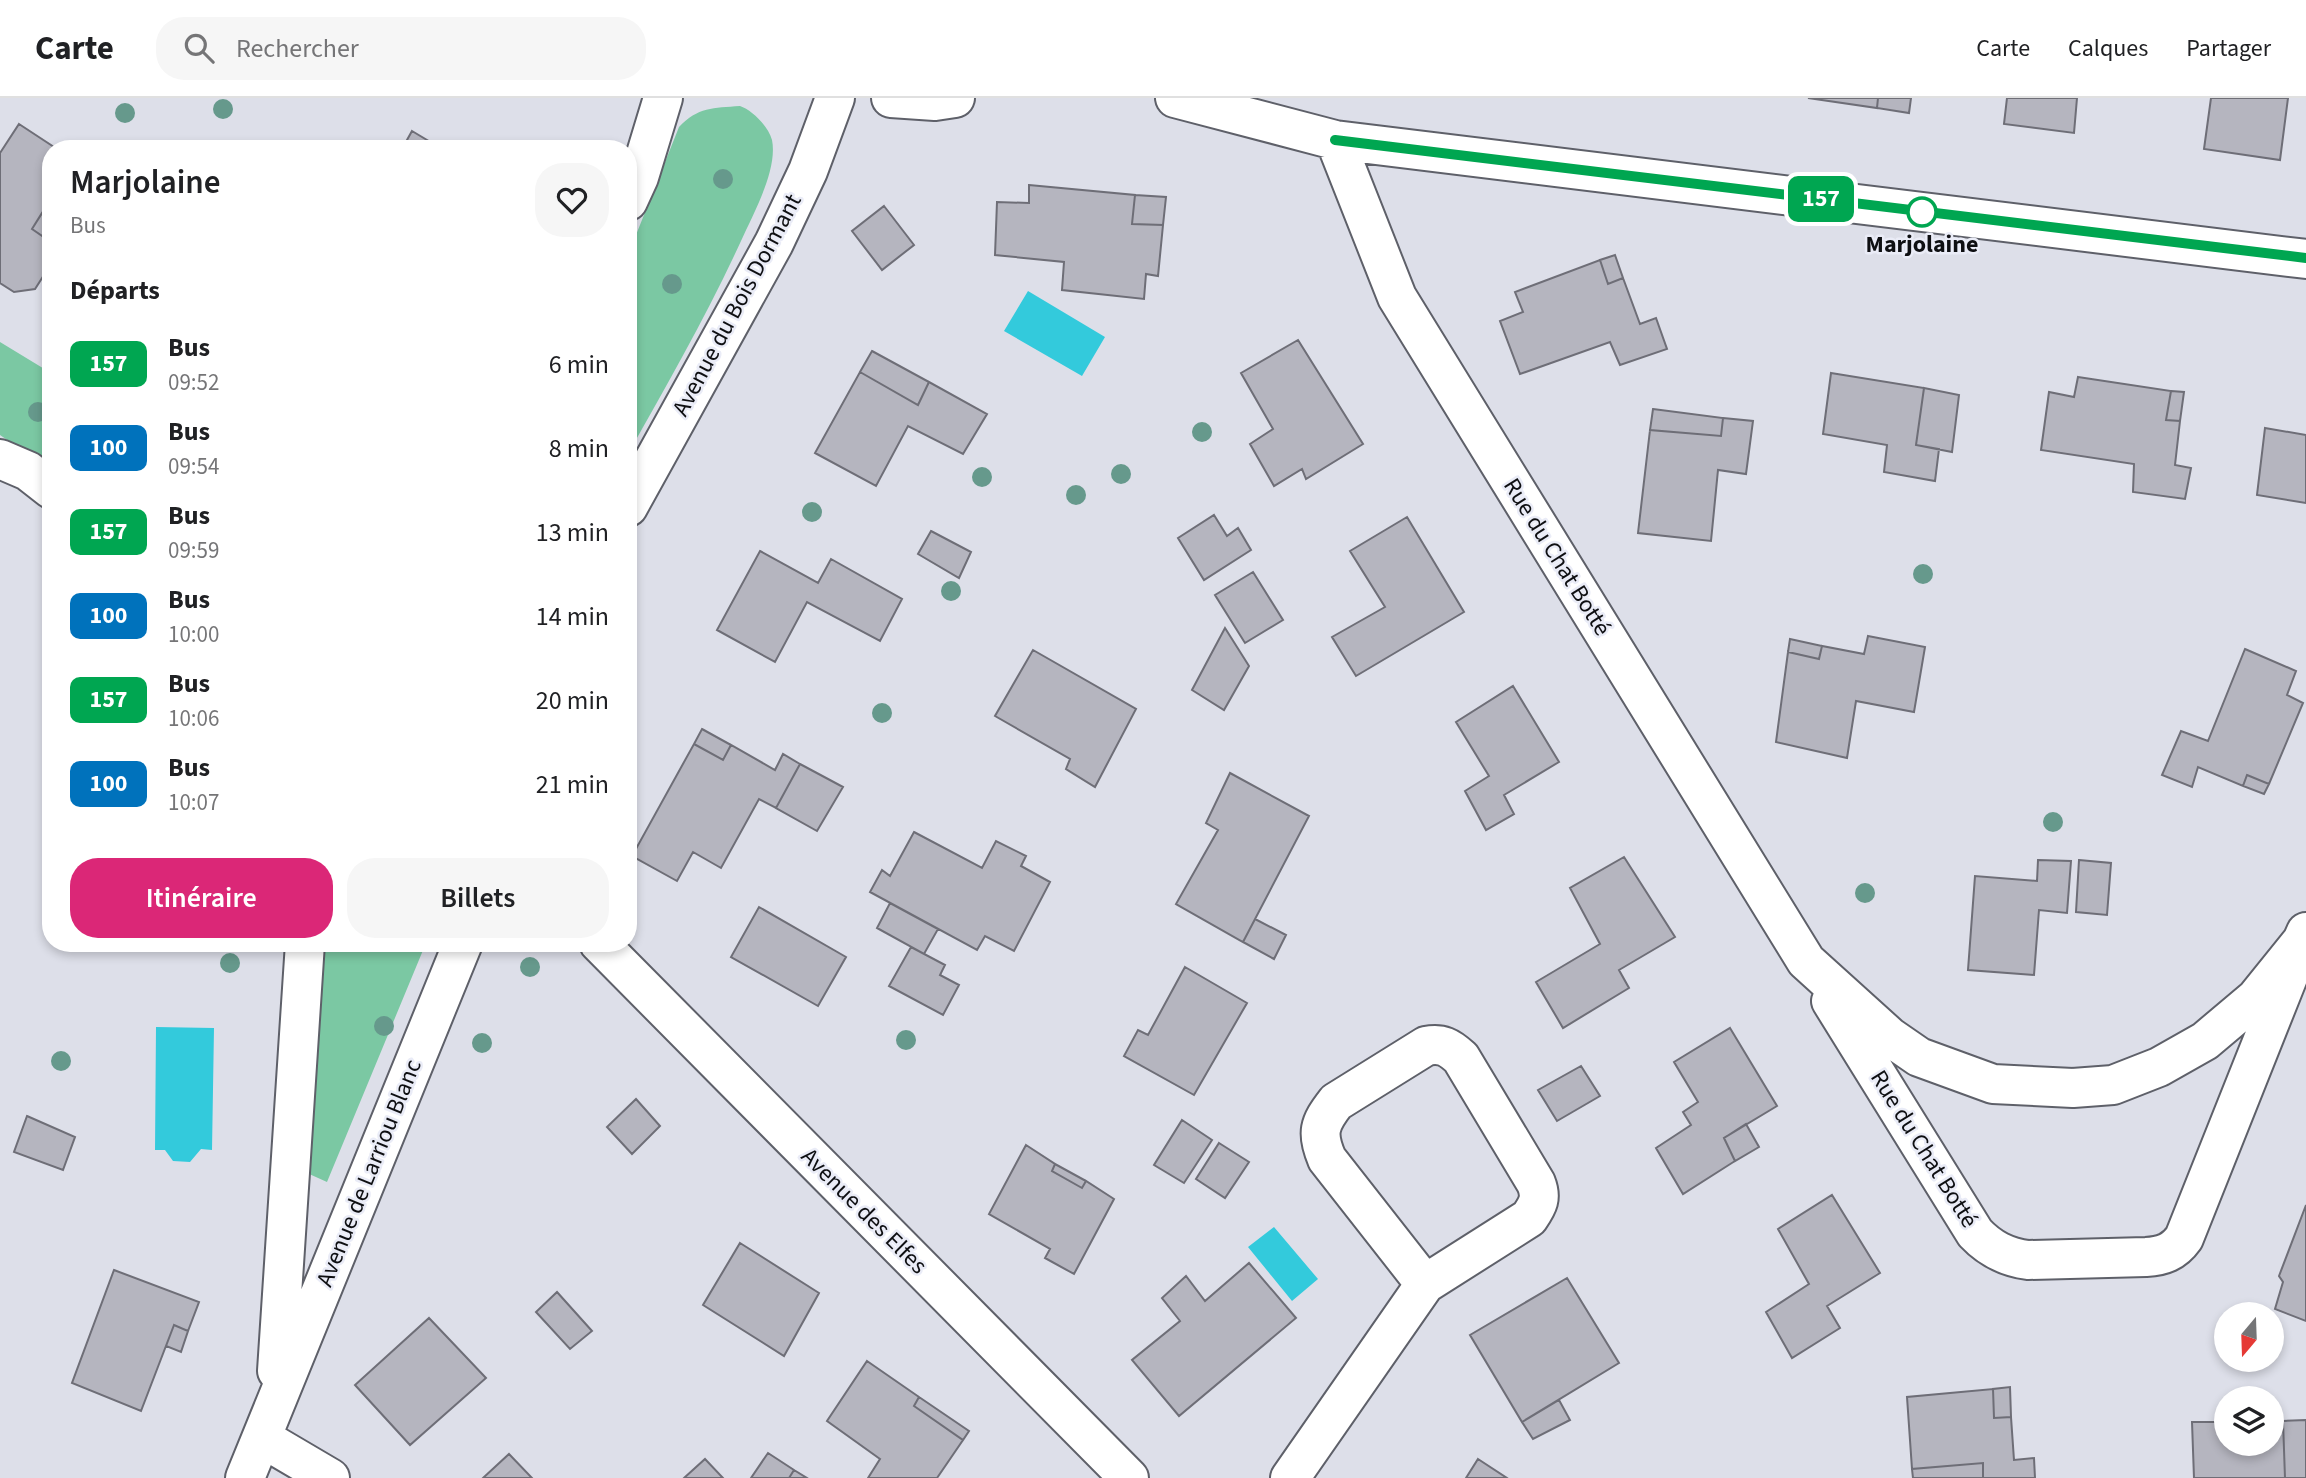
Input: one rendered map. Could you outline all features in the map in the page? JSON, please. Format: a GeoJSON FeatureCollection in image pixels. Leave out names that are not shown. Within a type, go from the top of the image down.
{"type":"FeatureCollection","features":[{"type":"Feature","properties":{"kind":"street"},"geometry":{"type":"LineString","coordinates":[[637,181],[663,98]]}},
{"type":"Feature","properties":{"kind":"street","name":"Avenue du Bois Dormant"},"geometry":{"type":"LineString","coordinates":[[637,491],[774,243],[808,171],[835,98]]}},
{"type":"Feature","properties":{"kind":"street"},"geometry":{"type":"LineString","coordinates":[[891,98],[935,101],[955,98]]}},
{"type":"Feature","properties":{"kind":"street"},"geometry":{"type":"LineString","coordinates":[[1175,98],[1335,140],[2306,258]]}},
{"type":"Feature","properties":{"kind":"street","name":"Rue du Chat Botté"},"geometry":{"type":"LineString","coordinates":[[1335,140],[1397,297],[1975,1233],[1985,1243],[2012,1258],[2028,1260],[2160,1256],[2178,1247],[2185,1238],[2304,937]]}},
{"type":"Feature","properties":{"kind":"street"},"geometry":{"type":"LineString","coordinates":[[0,459],[42,480]]}},
{"type":"Feature","properties":{"kind":"street","name":"Rue du Chat Botté"},"geometry":{"type":"LineString","coordinates":[[1806,961],[1890,1037],[1919,1057],[1993,1084],[2073,1088],[2113,1085],[2159,1067],[2205,1041],[2256,998],[2304,937]]}},
{"type":"Feature","properties":{"kind":"street","name":"Avenue de Larriou Blanc"},"geometry":{"type":"LineString","coordinates":[[275,1403],[304,952]]}},
{"type":"Feature","properties":{"kind":"street","name":"Avenue de Larriou Blanc"},"geometry":{"type":"LineString","coordinates":[[245,1478],[459,952]]}},
{"type":"Feature","properties":{"kind":"street","name":"Avenue des Elfes"},"geometry":{"type":"LineString","coordinates":[[608,952],[1129,1478]]}},
{"type":"Feature","properties":{"kind":"street"},"geometry":{"type":"LineString","coordinates":[[1290,1478],[1425,1284],[1530,1218],[1538,1206],[1540,1194],[1536,1183],[1461,1058],[1451,1048],[1438,1044],[1426,1046],[1336,1102],[1325,1116],[1320,1130],[1326,1159],[1425,1284]]}},
{"type":"Feature","properties":{"kind":"street"},"geometry":{"type":"LineString","coordinates":[[262,1438],[330,1478]]}},
{"type":"Feature","properties":{"kind":"green space"},"geometry":{"type":"Polygon","coordinates":[[[740,106],[750,111],[767,129],[773,152],[768,178],[715,296],[637,438],[637,232],[679,127],[700,112],[740,106]]]}},
{"type":"Feature","properties":{"kind":"green space"},"geometry":{"type":"Polygon","coordinates":[[[0,342],[42,368],[42,464],[0,435],[0,342]]]}},
{"type":"Feature","properties":{"kind":"green space"},"geometry":{"type":"Polygon","coordinates":[[[318,952],[422,952],[327,1182],[307,1173],[318,952]]]}},
{"type":"Feature","properties":{"kind":"water"},"geometry":{"type":"Polygon","coordinates":[[[1028,291],[1105,337],[1082,376],[1004,331],[1028,291]]]}},
{"type":"Feature","properties":{"kind":"water"},"geometry":{"type":"Polygon","coordinates":[[[156,1027],[214,1028],[212,1150],[201,1149],[190,1162],[173,1161],[165,1150],[155,1150],[156,1027]]]}},
{"type":"Feature","properties":{"kind":"water"},"geometry":{"type":"Polygon","coordinates":[[[1274,1227],[1318,1279],[1292,1301],[1248,1247],[1274,1227]]]}},
{"type":"Feature","properties":{"kind":"building"},"geometry":{"type":"Polygon","coordinates":[[[1808,98],[1878,98],[1877,108],[1808,98]]]}},
{"type":"Feature","properties":{"kind":"building"},"geometry":{"type":"Polygon","coordinates":[[[1878,98],[1911,98],[1909,113],[1877,108],[1878,98]]]}},
{"type":"Feature","properties":{"kind":"building"},"geometry":{"type":"Polygon","coordinates":[[[2007,98],[2077,98],[2074,133],[2004,124],[2007,98]]]}},
{"type":"Feature","properties":{"kind":"building"},"geometry":{"type":"Polygon","coordinates":[[[2211,98],[2288,98],[2280,160],[2204,149],[2211,98]]]}},
{"type":"Feature","properties":{"kind":"building"},"geometry":{"type":"Polygon","coordinates":[[[19,124],[43,140],[42,213],[32,229],[42,236],[42,278],[35,289],[14,292],[0,283],[0,153],[19,124]]]}},
{"type":"Feature","properties":{"kind":"building"},"geometry":{"type":"Polygon","coordinates":[[[412,131],[427,140],[407,140],[412,131]]]}},
{"type":"Feature","properties":{"kind":"building"},"geometry":{"type":"Polygon","coordinates":[[[1029,185],[1135,195],[1132,224],[1163,225],[1158,276],[1146,274],[1144,299],[1062,290],[1064,262],[995,255],[997,202],[1029,203],[1029,185]]]}},
{"type":"Feature","properties":{"kind":"building"},"geometry":{"type":"Polygon","coordinates":[[[1135,195],[1166,197],[1163,225],[1132,224],[1135,195]]]}},
{"type":"Feature","properties":{"kind":"building"},"geometry":{"type":"Polygon","coordinates":[[[884,206],[914,245],[882,270],[852,231],[884,206]]]}},
{"type":"Feature","properties":{"kind":"building"},"geometry":{"type":"Polygon","coordinates":[[[42,213],[42,236],[32,229],[42,213]]]}},
{"type":"Feature","properties":{"kind":"building"},"geometry":{"type":"Polygon","coordinates":[[[1615,255],[1623,278],[1608,284],[1600,260],[1615,255]]]}},
{"type":"Feature","properties":{"kind":"building"},"geometry":{"type":"Polygon","coordinates":[[[1600,260],[1608,284],[1623,278],[1640,324],[1656,318],[1667,349],[1620,365],[1610,342],[1520,374],[1500,321],[1523,312],[1515,292],[1600,260]]]}},
{"type":"Feature","properties":{"kind":"building"},"geometry":{"type":"Polygon","coordinates":[[[1298,340],[1363,444],[1306,479],[1302,469],[1274,486],[1250,444],[1273,429],[1241,373],[1298,340]]]}},
{"type":"Feature","properties":{"kind":"building"},"geometry":{"type":"Polygon","coordinates":[[[872,351],[929,382],[918,405],[860,372],[872,351]]]}},
{"type":"Feature","properties":{"kind":"building"},"geometry":{"type":"Polygon","coordinates":[[[860,372],[918,405],[929,382],[987,414],[963,454],[908,426],[876,486],[815,453],[860,372]]]}},
{"type":"Feature","properties":{"kind":"building"},"geometry":{"type":"Polygon","coordinates":[[[1831,373],[1924,388],[1916,445],[1939,449],[1935,481],[1884,472],[1887,445],[1823,434],[1831,373]]]}},
{"type":"Feature","properties":{"kind":"building"},"geometry":{"type":"Polygon","coordinates":[[[2078,377],[2171,391],[2166,420],[2180,421],[2175,465],[2191,468],[2185,499],[2133,492],[2134,464],[2041,450],[2049,392],[2074,397],[2078,377]]]}},
{"type":"Feature","properties":{"kind":"building"},"geometry":{"type":"Polygon","coordinates":[[[1924,388],[1959,395],[1952,452],[1916,445],[1924,388]]]}},
{"type":"Feature","properties":{"kind":"building"},"geometry":{"type":"Polygon","coordinates":[[[2171,391],[2184,392],[2180,421],[2166,420],[2171,391]]]}},
{"type":"Feature","properties":{"kind":"building"},"geometry":{"type":"Polygon","coordinates":[[[1653,409],[1723,418],[1721,436],[1650,430],[1653,409]]]}},
{"type":"Feature","properties":{"kind":"building"},"geometry":{"type":"Polygon","coordinates":[[[1723,418],[1753,421],[1746,474],[1718,470],[1711,541],[1638,533],[1650,430],[1721,436],[1723,418]]]}},
{"type":"Feature","properties":{"kind":"building"},"geometry":{"type":"Polygon","coordinates":[[[2265,428],[2306,435],[2306,503],[2257,495],[2265,428]]]}},
{"type":"Feature","properties":{"kind":"building"},"geometry":{"type":"Polygon","coordinates":[[[1214,515],[1227,536],[1238,528],[1251,550],[1204,580],[1178,538],[1214,515]]]}},
{"type":"Feature","properties":{"kind":"building"},"geometry":{"type":"Polygon","coordinates":[[[1407,517],[1464,612],[1356,676],[1332,637],[1385,607],[1350,551],[1407,517]]]}},
{"type":"Feature","properties":{"kind":"building"},"geometry":{"type":"Polygon","coordinates":[[[931,531],[971,552],[959,578],[918,554],[931,531]]]}},
{"type":"Feature","properties":{"kind":"building"},"geometry":{"type":"Polygon","coordinates":[[[760,551],[818,583],[831,559],[902,599],[880,641],[807,602],[775,662],[717,630],[760,551]]]}},
{"type":"Feature","properties":{"kind":"building"},"geometry":{"type":"Polygon","coordinates":[[[1253,572],[1283,620],[1245,643],[1215,595],[1253,572]]]}},
{"type":"Feature","properties":{"kind":"building"},"geometry":{"type":"Polygon","coordinates":[[[1225,628],[1249,666],[1224,710],[1192,690],[1225,628]]]}},
{"type":"Feature","properties":{"kind":"building"},"geometry":{"type":"Polygon","coordinates":[[[1868,636],[1925,647],[1914,712],[1856,701],[1847,758],[1776,742],[1788,652],[1819,659],[1822,646],[1864,654],[1868,636]]]}},
{"type":"Feature","properties":{"kind":"building"},"geometry":{"type":"Polygon","coordinates":[[[1790,639],[1822,646],[1819,659],[1788,652],[1790,639]]]}},
{"type":"Feature","properties":{"kind":"building"},"geometry":{"type":"Polygon","coordinates":[[[2245,649],[2296,671],[2287,695],[2303,703],[2269,784],[2247,775],[2243,786],[2198,767],[2192,787],[2162,775],[2181,731],[2208,741],[2245,649]]]}},
{"type":"Feature","properties":{"kind":"building"},"geometry":{"type":"Polygon","coordinates":[[[1033,650],[1136,709],[1095,787],[1066,769],[1070,759],[995,716],[1033,650]]]}},
{"type":"Feature","properties":{"kind":"building"},"geometry":{"type":"Polygon","coordinates":[[[1513,686],[1559,762],[1504,795],[1514,814],[1486,830],[1465,791],[1489,776],[1456,722],[1513,686]]]}},
{"type":"Feature","properties":{"kind":"building"},"geometry":{"type":"Polygon","coordinates":[[[702,729],[731,745],[723,760],[694,744],[702,729]]]}},
{"type":"Feature","properties":{"kind":"building"},"geometry":{"type":"Polygon","coordinates":[[[694,744],[723,760],[731,745],[775,770],[783,754],[800,764],[776,808],[759,799],[721,868],[693,852],[677,881],[637,859],[637,847],[694,744]]]}},
{"type":"Feature","properties":{"kind":"building"},"geometry":{"type":"Polygon","coordinates":[[[800,764],[843,787],[817,831],[776,808],[800,764]]]}},
{"type":"Feature","properties":{"kind":"building"},"geometry":{"type":"Polygon","coordinates":[[[1230,773],[1309,816],[1243,942],[1176,904],[1218,830],[1206,823],[1230,773]]]}},
{"type":"Feature","properties":{"kind":"building"},"geometry":{"type":"Polygon","coordinates":[[[2247,775],[2269,784],[2264,794],[2243,786],[2247,775]]]}},
{"type":"Feature","properties":{"kind":"building"},"geometry":{"type":"Polygon","coordinates":[[[914,832],[982,868],[996,841],[1026,856],[1021,866],[1050,882],[1014,951],[985,936],[977,950],[870,892],[882,870],[890,876],[914,832]]]}},
{"type":"Feature","properties":{"kind":"building"},"geometry":{"type":"Polygon","coordinates":[[[1624,857],[1675,937],[1619,970],[1629,988],[1563,1028],[1536,982],[1600,944],[1570,888],[1624,857]]]}},
{"type":"Feature","properties":{"kind":"building"},"geometry":{"type":"Polygon","coordinates":[[[2038,860],[2071,861],[2067,913],[2039,910],[2034,975],[1968,970],[1975,876],[2037,881],[2038,860]]]}},
{"type":"Feature","properties":{"kind":"building"},"geometry":{"type":"Polygon","coordinates":[[[2079,860],[2111,863],[2107,915],[2076,912],[2079,860]]]}},
{"type":"Feature","properties":{"kind":"building"},"geometry":{"type":"Polygon","coordinates":[[[890,903],[938,929],[924,954],[877,928],[890,903]]]}},
{"type":"Feature","properties":{"kind":"building"},"geometry":{"type":"Polygon","coordinates":[[[759,907],[846,957],[818,1006],[731,957],[759,907]]]}},
{"type":"Feature","properties":{"kind":"building"},"geometry":{"type":"Polygon","coordinates":[[[1255,919],[1286,935],[1274,959],[1243,942],[1255,919]]]}},
{"type":"Feature","properties":{"kind":"building"},"geometry":{"type":"Polygon","coordinates":[[[911,947],[945,965],[940,975],[959,985],[943,1015],[889,986],[911,947]]]}},
{"type":"Feature","properties":{"kind":"building"},"geometry":{"type":"Polygon","coordinates":[[[1185,967],[1247,1003],[1194,1095],[1124,1056],[1138,1030],[1148,1035],[1185,967]]]}},
{"type":"Feature","properties":{"kind":"building"},"geometry":{"type":"Polygon","coordinates":[[[1730,1028],[1777,1106],[1724,1138],[1735,1161],[1683,1194],[1656,1148],[1691,1125],[1683,1112],[1698,1102],[1674,1062],[1730,1028]]]}},
{"type":"Feature","properties":{"kind":"building"},"geometry":{"type":"Polygon","coordinates":[[[1581,1066],[1600,1096],[1557,1121],[1538,1090],[1581,1066]]]}},
{"type":"Feature","properties":{"kind":"building"},"geometry":{"type":"Polygon","coordinates":[[[636,1099],[660,1126],[632,1154],[607,1127],[636,1099]]]}},
{"type":"Feature","properties":{"kind":"building"},"geometry":{"type":"Polygon","coordinates":[[[27,1116],[75,1137],[63,1170],[14,1152],[27,1116]]]}},
{"type":"Feature","properties":{"kind":"building"},"geometry":{"type":"Polygon","coordinates":[[[1182,1120],[1212,1140],[1184,1183],[1154,1165],[1182,1120]]]}},
{"type":"Feature","properties":{"kind":"building"},"geometry":{"type":"Polygon","coordinates":[[[1746,1124],[1759,1147],[1735,1161],[1724,1138],[1746,1124]]]}},
{"type":"Feature","properties":{"kind":"building"},"geometry":{"type":"Polygon","coordinates":[[[1219,1143],[1249,1162],[1225,1198],[1196,1179],[1219,1143]]]}},
{"type":"Feature","properties":{"kind":"building"},"geometry":{"type":"Polygon","coordinates":[[[1026,1145],[1055,1164],[1052,1171],[1082,1188],[1086,1181],[1114,1199],[1074,1274],[1045,1258],[1050,1249],[989,1214],[1026,1145]]]}},
{"type":"Feature","properties":{"kind":"building"},"geometry":{"type":"Polygon","coordinates":[[[1055,1164],[1086,1181],[1082,1188],[1052,1171],[1055,1164]]]}},
{"type":"Feature","properties":{"kind":"building"},"geometry":{"type":"Polygon","coordinates":[[[1832,1195],[1880,1273],[1827,1306],[1840,1328],[1792,1358],[1766,1312],[1809,1284],[1778,1229],[1832,1195]]]}},
{"type":"Feature","properties":{"kind":"building"},"geometry":{"type":"Polygon","coordinates":[[[2306,1205],[2306,1321],[2284,1312],[2284,1302],[2277,1302],[2283,1282],[2279,1276],[2306,1205]]]}},
{"type":"Feature","properties":{"kind":"building"},"geometry":{"type":"Polygon","coordinates":[[[740,1243],[819,1293],[784,1356],[703,1305],[740,1243]]]}},
{"type":"Feature","properties":{"kind":"building"},"geometry":{"type":"Polygon","coordinates":[[[1249,1263],[1296,1318],[1179,1416],[1132,1360],[1180,1321],[1162,1298],[1186,1276],[1205,1301],[1249,1263]]]}},
{"type":"Feature","properties":{"kind":"building"},"geometry":{"type":"Polygon","coordinates":[[[114,1270],[199,1302],[188,1331],[174,1325],[141,1411],[72,1383],[114,1270]]]}},
{"type":"Feature","properties":{"kind":"building"},"geometry":{"type":"Polygon","coordinates":[[[1567,1278],[1619,1363],[1522,1422],[1470,1335],[1567,1278]]]}},
{"type":"Feature","properties":{"kind":"building"},"geometry":{"type":"Polygon","coordinates":[[[557,1292],[592,1331],[570,1349],[536,1312],[557,1292]]]}},
{"type":"Feature","properties":{"kind":"building"},"geometry":{"type":"Polygon","coordinates":[[[429,1318],[486,1378],[410,1445],[355,1385],[429,1318]]]}},
{"type":"Feature","properties":{"kind":"building"},"geometry":{"type":"Polygon","coordinates":[[[174,1325],[188,1331],[181,1352],[166,1346],[174,1325]]]}},
{"type":"Feature","properties":{"kind":"building"},"geometry":{"type":"Polygon","coordinates":[[[867,1361],[919,1397],[914,1406],[963,1440],[937,1478],[868,1478],[880,1459],[827,1421],[867,1361]]]}},
{"type":"Feature","properties":{"kind":"building"},"geometry":{"type":"Polygon","coordinates":[[[2010,1387],[2011,1417],[1994,1418],[1993,1389],[2010,1387]]]}},
{"type":"Feature","properties":{"kind":"building"},"geometry":{"type":"Polygon","coordinates":[[[1993,1389],[1994,1418],[2011,1417],[2014,1460],[2034,1458],[2035,1478],[1983,1478],[1983,1463],[1912,1469],[1907,1397],[1993,1389]]]}},
{"type":"Feature","properties":{"kind":"building"},"geometry":{"type":"Polygon","coordinates":[[[919,1397],[969,1431],[963,1440],[914,1406],[919,1397]]]}},
{"type":"Feature","properties":{"kind":"building"},"geometry":{"type":"Polygon","coordinates":[[[1559,1400],[1570,1420],[1533,1439],[1522,1422],[1559,1400]]]}},
{"type":"Feature","properties":{"kind":"building"},"geometry":{"type":"Polygon","coordinates":[[[2306,1420],[2306,1478],[2285,1478],[2284,1421],[2306,1420]]]}},
{"type":"Feature","properties":{"kind":"building"},"geometry":{"type":"Polygon","coordinates":[[[2192,1422],[2214,1422],[2214,1456],[2284,1456],[2284,1450],[2285,1478],[2194,1478],[2192,1422]]]}},
{"type":"Feature","properties":{"kind":"building"},"geometry":{"type":"Polygon","coordinates":[[[768,1453],[794,1470],[789,1478],[751,1478],[768,1453]]]}},
{"type":"Feature","properties":{"kind":"building"},"geometry":{"type":"Polygon","coordinates":[[[509,1454],[532,1478],[483,1478],[509,1454]]]}},
{"type":"Feature","properties":{"kind":"building"},"geometry":{"type":"Polygon","coordinates":[[[705,1459],[723,1478],[684,1478],[705,1459]]]}},
{"type":"Feature","properties":{"kind":"building"},"geometry":{"type":"Polygon","coordinates":[[[1478,1459],[1507,1478],[1466,1478],[1478,1459]]]}},
{"type":"Feature","properties":{"kind":"building"},"geometry":{"type":"Polygon","coordinates":[[[1983,1463],[1983,1478],[1913,1478],[1912,1469],[1983,1463]]]}},
{"type":"Feature","properties":{"kind":"building"},"geometry":{"type":"Polygon","coordinates":[[[794,1470],[807,1478],[789,1478],[794,1470]]]}},
{"type":"Feature","properties":{"kind":"bus line","name":"157"},"geometry":{"type":"LineString","coordinates":[[1335,140],[2306,258]]}},
{"type":"Feature","properties":{"kind":"place","name":"Marjolaine"},"geometry":{"type":"Point","coordinates":[1922,212]}}]}
